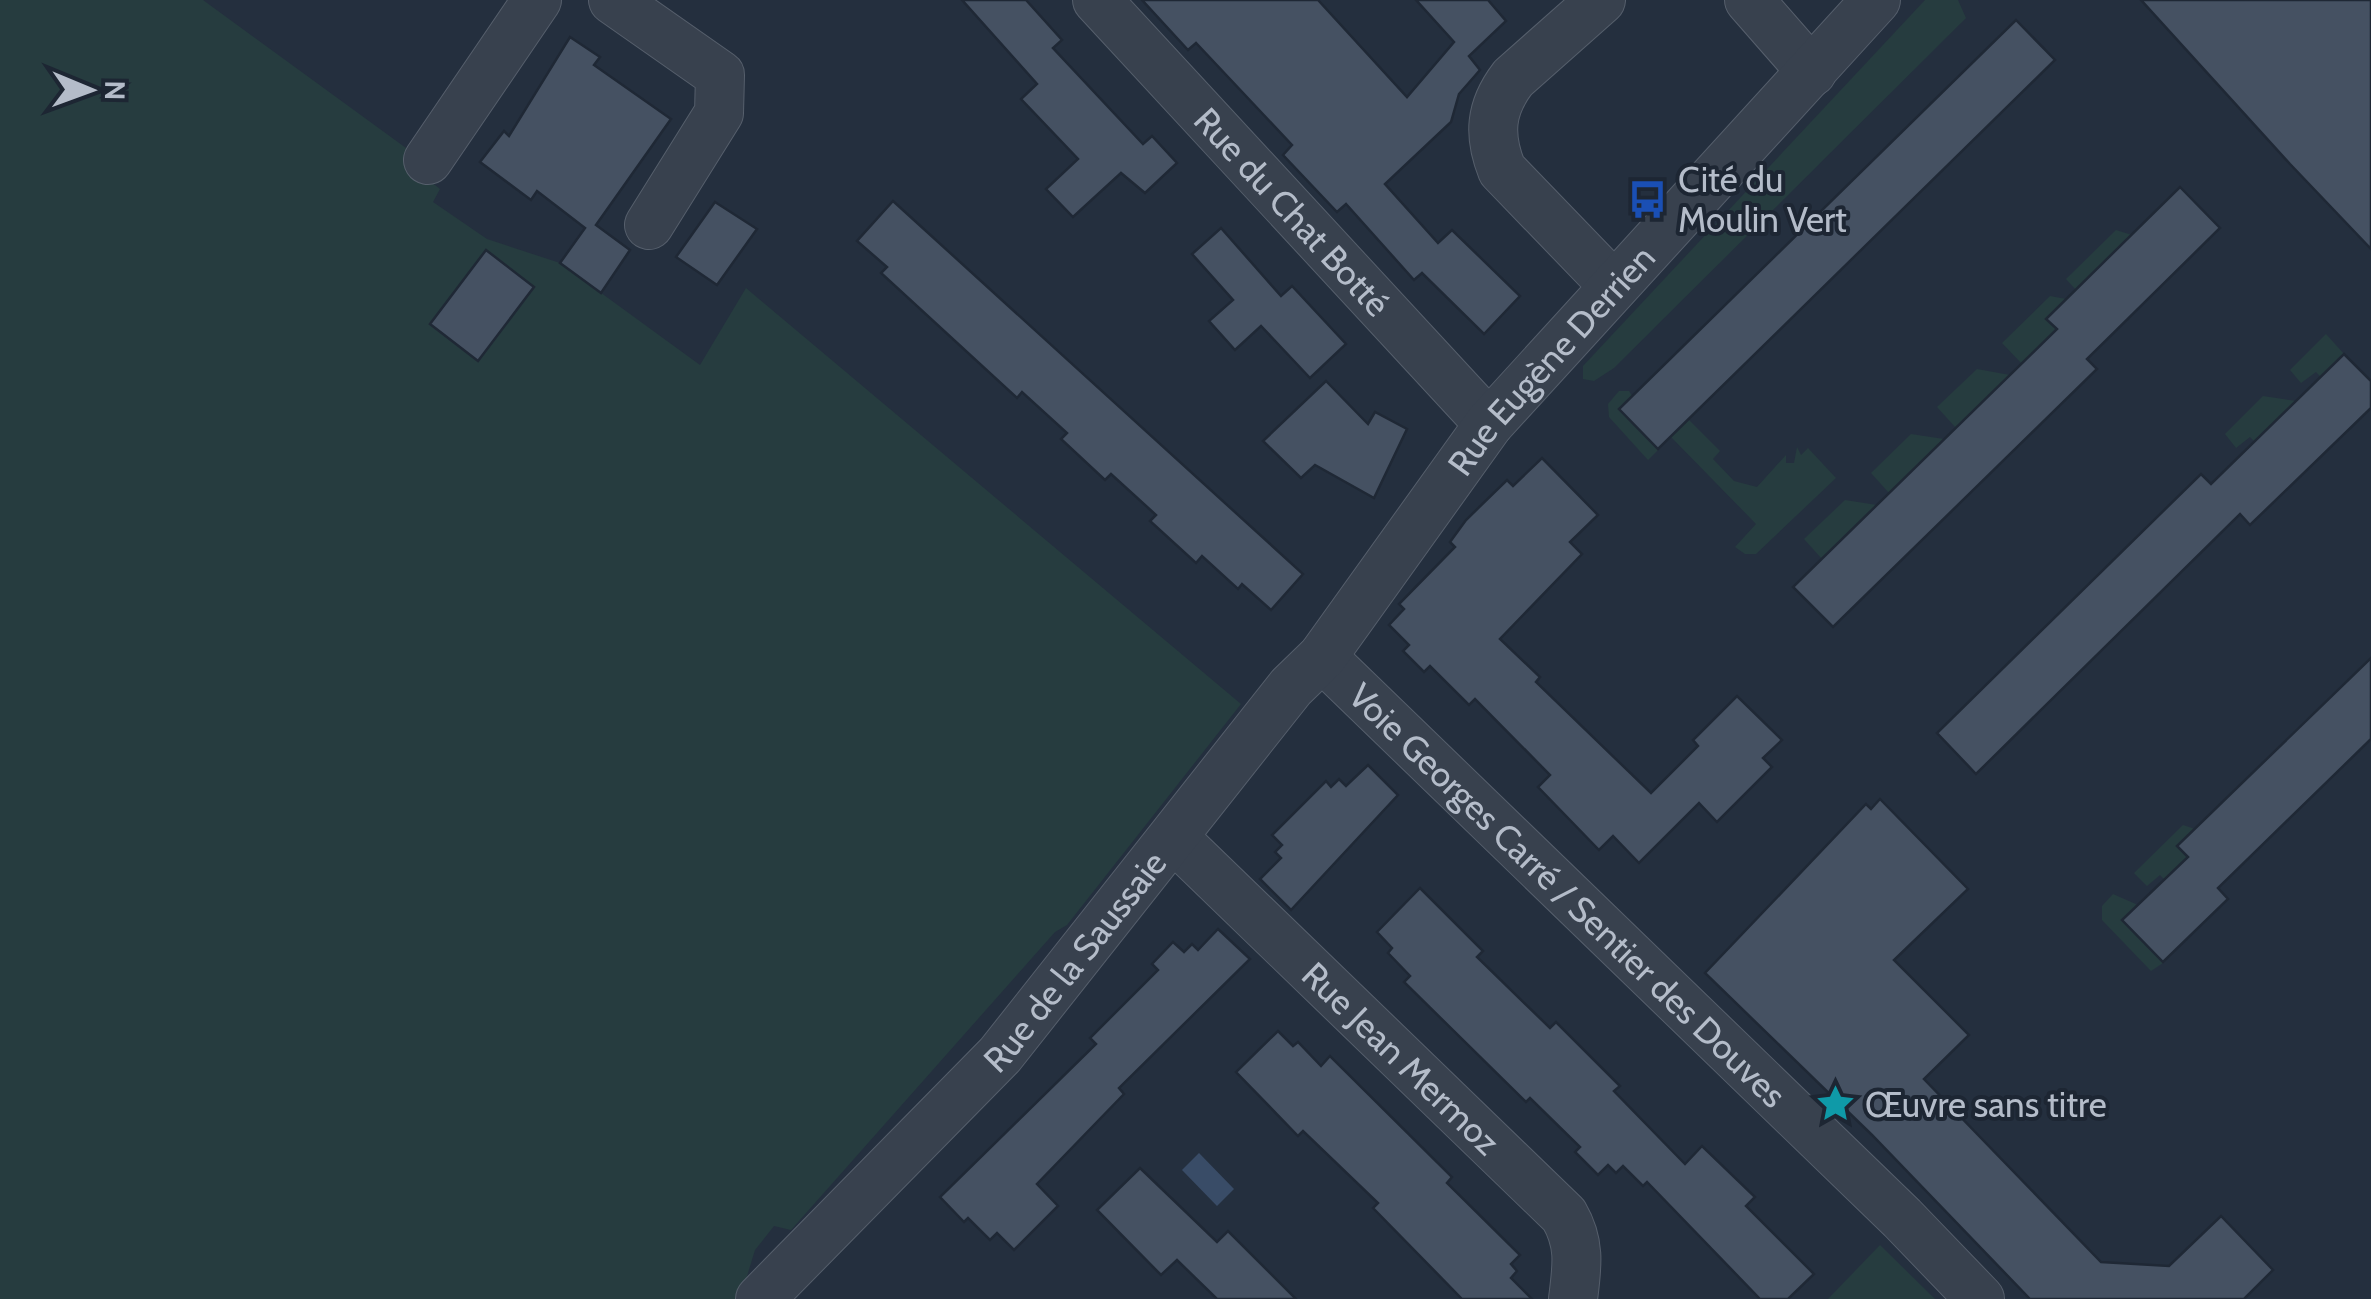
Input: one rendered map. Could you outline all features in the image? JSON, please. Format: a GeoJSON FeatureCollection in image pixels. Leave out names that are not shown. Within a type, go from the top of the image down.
{"type":"FeatureCollection","features":[{"type":"Feature","properties":{"kind":"street"},"geometry":{"type":"LineString","coordinates":[[428,160],[537,0]]}},
{"type":"Feature","properties":{"kind":"street"},"geometry":{"type":"LineString","coordinates":[[613,0],[720,76],[719,113],[649,225]]}},
{"type":"Feature","properties":{"kind":"street","name":"Rue du Chat Botté"},"geometry":{"type":"LineString","coordinates":[[1097,0],[1488,424]]}},
{"type":"Feature","properties":{"kind":"street"},"geometry":{"type":"LineString","coordinates":[[1749,0],[1812,72]]}},
{"type":"Feature","properties":{"kind":"street","name":"Rue Eugène Derrien"},"geometry":{"type":"LineString","coordinates":[[1364,598],[1488,424],[1612,284],[1876,0]]}},
{"type":"Feature","properties":{"kind":"street"},"geometry":{"type":"LineString","coordinates":[[1577,7],[1502,92],[1491,124],[1494,150],[1514,187],[1612,284]]}},
{"type":"Feature","properties":{"kind":"street","name":"Rue de la Saussaie"},"geometry":{"type":"LineString","coordinates":[[760,1299],[1000,1055],[1175,839],[1291,687],[1322,657],[1364,598]]}},
{"type":"Feature","properties":{"kind":"street","name":"Voie Georges Carré / Sentier des Douves"},"geometry":{"type":"LineString","coordinates":[[1322,657],[1902,1218],[1980,1299]]}},
{"type":"Feature","properties":{"kind":"street","name":"Rue Jean Mermoz"},"geometry":{"type":"LineString","coordinates":[[1175,839],[1564,1215],[1575,1234],[1578,1256],[1573,1299]]}},
{"type":"Feature","properties":{"kind":"green space"},"geometry":{"type":"Polygon","coordinates":[[[0,0],[203,0],[417,156],[410,165],[440,189],[433,202],[487,239],[560,263],[700,365],[746,288],[1241,704],[1067,925],[1055,932],[791,1230],[774,1226],[755,1250],[740,1299],[0,1299],[0,0]]]}},
{"type":"Feature","properties":{"kind":"green space"},"geometry":{"type":"Polygon","coordinates":[[[1925,0],[1958,0],[1966,18],[1614,368],[1594,381],[1583,379],[1583,366],[1925,0]]]}},
{"type":"Feature","properties":{"kind":"green space"},"geometry":{"type":"Polygon","coordinates":[[[2116,230],[2132,235],[2076,290],[2066,279],[2116,230]]]}},
{"type":"Feature","properties":{"kind":"green space"},"geometry":{"type":"Polygon","coordinates":[[[2050,296],[2066,299],[2047,318],[2057,329],[2022,364],[2002,343],[2050,296]]]}},
{"type":"Feature","properties":{"kind":"green space"},"geometry":{"type":"Polygon","coordinates":[[[2326,334],[2344,354],[2321,377],[2316,372],[2301,383],[2290,370],[2326,334]]]}},
{"type":"Feature","properties":{"kind":"green space"},"geometry":{"type":"Polygon","coordinates":[[[1977,369],[2010,375],[1956,428],[1937,407],[1977,369]]]}},
{"type":"Feature","properties":{"kind":"green space"},"geometry":{"type":"Polygon","coordinates":[[[1619,391],[1629,391],[1632,396],[1619,409],[1659,449],[1648,460],[1609,417],[1608,404],[1619,391]]]}},
{"type":"Feature","properties":{"kind":"green space"},"geometry":{"type":"Polygon","coordinates":[[[2263,396],[2296,401],[2254,441],[2250,437],[2236,448],[2225,434],[2263,396]]]}},
{"type":"Feature","properties":{"kind":"green space"},"geometry":{"type":"Polygon","coordinates":[[[1689,420],[1720,451],[1713,459],[1734,481],[1757,487],[1786,455],[1786,463],[1794,463],[1797,447],[1801,455],[1808,448],[1836,478],[1756,554],[1745,554],[1735,547],[1756,524],[1671,437],[1689,420]]]}},
{"type":"Feature","properties":{"kind":"green space"},"geometry":{"type":"Polygon","coordinates":[[[1911,434],[1944,439],[1889,493],[1871,473],[1911,434]]]}},
{"type":"Feature","properties":{"kind":"green space"},"geometry":{"type":"Polygon","coordinates":[[[1845,500],[1877,505],[1822,559],[1804,539],[1845,500]]]}},
{"type":"Feature","properties":{"kind":"green space"},"geometry":{"type":"Polygon","coordinates":[[[2183,825],[2195,829],[2188,857],[2165,880],[2160,875],[2147,886],[2134,873],[2183,825]]]}},
{"type":"Feature","properties":{"kind":"green space"},"geometry":{"type":"Polygon","coordinates":[[[2113,894],[2138,905],[2123,921],[2163,963],[2151,971],[2102,920],[2102,906],[2113,894]]]}},
{"type":"Feature","properties":{"kind":"green space"},"geometry":{"type":"Polygon","coordinates":[[[1880,1245],[1935,1299],[1828,1299],[1880,1245]]]}},
{"type":"Feature","properties":{"kind":"water"},"geometry":{"type":"Polygon","coordinates":[[[1199,1153],[1234,1189],[1217,1206],[1182,1170],[1199,1153]]]}},
{"type":"Feature","properties":{"kind":"building"},"geometry":{"type":"Polygon","coordinates":[[[962,0],[1026,0],[1062,40],[1053,48],[1143,144],[1152,136],[1177,163],[1145,193],[1121,173],[1073,217],[1046,189],[1078,159],[1021,99],[1037,84],[962,0]]]}},
{"type":"Feature","properties":{"kind":"building"},"geometry":{"type":"Polygon","coordinates":[[[1142,0],[1318,0],[1407,97],[1454,42],[1416,0],[1488,0],[1506,21],[1469,56],[1480,70],[1459,94],[1451,122],[1385,184],[1438,243],[1452,230],[1520,296],[1484,334],[1422,273],[1414,280],[1346,204],[1337,212],[1283,155],[1292,145],[1196,43],[1188,50],[1142,0]]]}},
{"type":"Feature","properties":{"kind":"building"},"geometry":{"type":"Polygon","coordinates":[[[2141,0],[2371,0],[2371,249],[2290,164],[2141,0]]]}},
{"type":"Feature","properties":{"kind":"building"},"geometry":{"type":"Polygon","coordinates":[[[2016,20],[2055,60],[1658,449],[1619,409],[2016,20]]]}},
{"type":"Feature","properties":{"kind":"building"},"geometry":{"type":"Polygon","coordinates":[[[570,37],[600,57],[594,65],[671,119],[596,225],[630,250],[601,293],[560,263],[585,228],[537,191],[531,200],[480,162],[504,131],[509,136],[570,37]]]}},
{"type":"Feature","properties":{"kind":"building"},"geometry":{"type":"Polygon","coordinates":[[[2180,187],[2220,228],[2087,359],[2097,369],[1833,627],[1793,587],[2057,329],[2046,319],[2180,187]]]}},
{"type":"Feature","properties":{"kind":"building"},"geometry":{"type":"Polygon","coordinates":[[[893,201],[1303,574],[1271,610],[1242,584],[1238,589],[1202,556],[1196,563],[1150,521],[1156,515],[1111,474],[1105,480],[1061,439],[1067,433],[1022,392],[1017,398],[881,273],[887,267],[857,241],[893,201]]]}},
{"type":"Feature","properties":{"kind":"building"},"geometry":{"type":"Polygon","coordinates":[[[715,202],[757,229],[717,285],[676,257],[715,202]]]}},
{"type":"Feature","properties":{"kind":"building"},"geometry":{"type":"Polygon","coordinates":[[[1221,228],[1281,296],[1292,286],[1346,344],[1310,378],[1261,326],[1235,350],[1209,321],[1233,300],[1192,254],[1221,228]]]}},
{"type":"Feature","properties":{"kind":"building"},"geometry":{"type":"Polygon","coordinates":[[[486,250],[534,287],[478,361],[430,324],[486,250]]]}},
{"type":"Feature","properties":{"kind":"building"},"geometry":{"type":"Polygon","coordinates":[[[2344,354],[2371,381],[2371,408],[2250,525],[2240,514],[1976,774],[1937,733],[2201,474],[2211,484],[2344,354]]]}},
{"type":"Feature","properties":{"kind":"building"},"geometry":{"type":"Polygon","coordinates":[[[1326,381],[1368,424],[1375,412],[1407,429],[1374,498],[1315,465],[1301,478],[1263,441],[1326,381]]]}},
{"type":"Feature","properties":{"kind":"building"},"geometry":{"type":"Polygon","coordinates":[[[1542,458],[1598,515],[1570,542],[1582,554],[1500,639],[1540,677],[1536,682],[1651,793],[1698,746],[1693,740],[1737,696],[1782,740],[1763,758],[1772,767],[1717,822],[1699,803],[1639,863],[1613,836],[1599,850],[1538,787],[1550,775],[1475,699],[1469,705],[1430,666],[1424,672],[1403,651],[1409,645],[1389,625],[1404,609],[1399,604],[1455,547],[1450,542],[1466,520],[1507,480],[1513,486],[1542,458]]]}},
{"type":"Feature","properties":{"kind":"building"},"geometry":{"type":"Polygon","coordinates":[[[2371,658],[2371,739],[2218,888],[2228,899],[2163,962],[2122,920],[2188,857],[2177,846],[2371,658]]]}},
{"type":"Feature","properties":{"kind":"building"},"geometry":{"type":"Polygon","coordinates":[[[1368,765],[1398,795],[1291,910],[1260,879],[1281,858],[1275,852],[1282,845],[1272,835],[1326,781],[1331,787],[1339,779],[1346,786],[1368,765]]]}},
{"type":"Feature","properties":{"kind":"building"},"geometry":{"type":"Polygon","coordinates":[[[1880,799],[1968,889],[1894,960],[1969,1035],[1924,1079],[2101,1262],[2169,1266],[2221,1216],[2273,1270],[2244,1299],[2030,1299],[1872,1135],[1705,973],[1866,804],[1871,809],[1880,799]]]}},
{"type":"Feature","properties":{"kind":"building"},"geometry":{"type":"Polygon","coordinates":[[[1420,888],[1483,951],[1477,957],[1550,1028],[1556,1022],[1620,1086],[1614,1091],[1685,1164],[1702,1146],[1755,1197],[1746,1206],[1814,1274],[1788,1299],[1760,1299],[1647,1182],[1643,1186],[1623,1166],[1616,1173],[1608,1165],[1598,1175],[1575,1152],[1580,1147],[1530,1098],[1526,1102],[1404,982],[1410,976],[1388,953],[1392,948],[1377,932],[1420,888]]]}},
{"type":"Feature","properties":{"kind":"building"},"geometry":{"type":"Polygon","coordinates":[[[1218,929],[1250,959],[1119,1088],[1124,1094],[1037,1184],[1058,1206],[1014,1250],[997,1233],[990,1240],[968,1218],[964,1222],[940,1197],[1096,1044],[1090,1038],[1158,970],[1152,964],[1173,942],[1184,952],[1192,944],[1198,950],[1218,929]]]}},
{"type":"Feature","properties":{"kind":"building"},"geometry":{"type":"Polygon","coordinates":[[[1278,1031],[1293,1046],[1298,1042],[1321,1066],[1330,1056],[1452,1177],[1447,1183],[1520,1255],[1511,1264],[1517,1271],[1511,1278],[1532,1299],[1462,1299],[1373,1208],[1378,1203],[1303,1131],[1298,1136],[1236,1072],[1278,1031]]]}},
{"type":"Feature","properties":{"kind":"building"},"geometry":{"type":"Polygon","coordinates":[[[1140,1168],[1217,1242],[1228,1231],[1296,1299],[1217,1299],[1177,1260],[1161,1275],[1097,1210],[1140,1168]]]}},
{"type":"Feature","properties":{"kind":"place","name":"Cité du Moulin Vert"},"geometry":{"type":"Point","coordinates":[1648,199]}},
{"type":"Feature","properties":{"kind":"place","name":"Œuvre sans titre"},"geometry":{"type":"Point","coordinates":[1835,1104]}}]}
